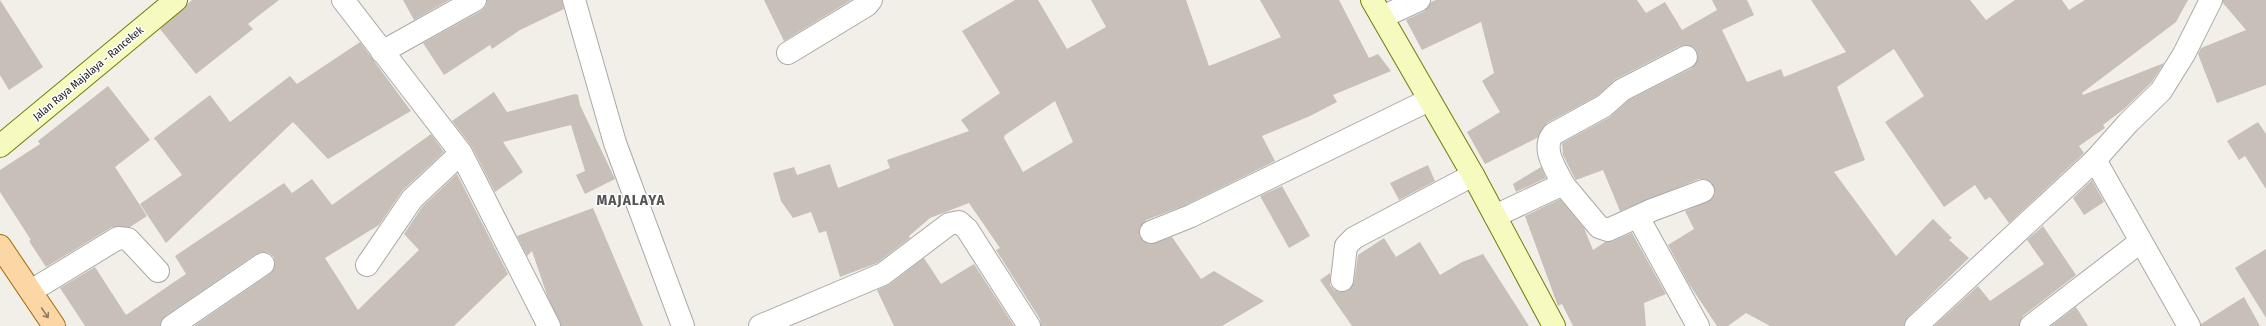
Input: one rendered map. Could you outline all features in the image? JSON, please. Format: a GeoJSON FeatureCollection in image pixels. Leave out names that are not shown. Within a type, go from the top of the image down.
{"type":"FeatureCollection","features":[{"type":"Feature","properties":{"kind":"main road"},"geometry":{"type":"LineString","coordinates":[[0,246],[54,326]]}},
{"type":"Feature","properties":{"kind":"street","name":"Jalan Raya Majalaya - Rancekek"},"geometry":{"type":"LineString","coordinates":[[0,146],[176,0]]}},
{"type":"Feature","properties":{"kind":"street"},"geometry":{"type":"LineString","coordinates":[[343,0],[461,153],[549,326]]}},
{"type":"Feature","properties":{"kind":"street"},"geometry":{"type":"LineString","coordinates":[[382,52],[475,0]]}},
{"type":"Feature","properties":{"kind":"street"},"geometry":{"type":"LineString","coordinates":[[574,0],[615,143],[683,326]]}},
{"type":"Feature","properties":{"kind":"street"},"geometry":{"type":"LineString","coordinates":[[788,52],[867,6],[871,0]]}},
{"type":"Feature","properties":{"kind":"street"},"geometry":{"type":"LineString","coordinates":[[1419,0],[1377,9],[1473,175],[1495,216],[1547,323]]}},
{"type":"Feature","properties":{"kind":"street"},"geometry":{"type":"LineString","coordinates":[[1916,326],[2094,160],[2128,123],[2161,91],[2184,54],[2211,0]]}},
{"type":"Feature","properties":{"kind":"street"},"geometry":{"type":"LineString","coordinates":[[1686,57],[1622,90],[1604,106],[1554,134],[1548,140],[1548,149],[1563,184],[1599,227],[1604,230],[1616,228],[1638,217],[1703,191]]}},
{"type":"Feature","properties":{"kind":"street"},"geometry":{"type":"LineString","coordinates":[[1151,232],[1191,216],[1429,100]]}},
{"type":"Feature","properties":{"kind":"street"},"geometry":{"type":"LineString","coordinates":[[367,265],[412,199],[461,153]]}},
{"type":"Feature","properties":{"kind":"street"},"geometry":{"type":"LineString","coordinates":[[2094,160],[2189,326]]}},
{"type":"Feature","properties":{"kind":"street"},"geometry":{"type":"LineString","coordinates":[[1342,280],[1346,246],[1354,238],[1473,175]]}},
{"type":"Feature","properties":{"kind":"street"},"geometry":{"type":"LineString","coordinates":[[1495,216],[1563,184]]}},
{"type":"Feature","properties":{"kind":"street"},"geometry":{"type":"LineString","coordinates":[[1638,217],[1698,326]]}},
{"type":"Feature","properties":{"kind":"street"},"geometry":{"type":"LineString","coordinates":[[760,326],[883,274],[949,224],[959,222],[967,229],[1029,326]]}},
{"type":"Feature","properties":{"kind":"street"},"geometry":{"type":"LineString","coordinates":[[30,291],[118,238],[123,237],[128,239],[158,271]]}},
{"type":"Feature","properties":{"kind":"street"},"geometry":{"type":"LineString","coordinates":[[2031,326],[2140,242]]}},
{"type":"Feature","properties":{"kind":"street"},"geometry":{"type":"LineString","coordinates":[[172,326],[263,264]]}},
{"type":"Feature","properties":{"kind":"building"},"geometry":{"type":"Polygon","coordinates":[[[0,0],[43,67],[9,90],[0,75],[0,0]]]}},
{"type":"Feature","properties":{"kind":"building"},"geometry":{"type":"Polygon","coordinates":[[[192,0],[279,0],[248,24],[253,29],[196,74],[160,29],[192,0]]]}},
{"type":"Feature","properties":{"kind":"building"},"geometry":{"type":"Polygon","coordinates":[[[403,0],[449,0],[414,20],[403,0]]]}},
{"type":"Feature","properties":{"kind":"building"},"geometry":{"type":"Polygon","coordinates":[[[487,0],[562,0],[564,9],[520,30],[492,49],[490,45],[444,75],[423,43],[481,11],[486,6],[487,0]]]}},
{"type":"Feature","properties":{"kind":"building"},"geometry":{"type":"Polygon","coordinates":[[[764,0],[851,0],[784,41],[764,0]]]}},
{"type":"Feature","properties":{"kind":"building"},"geometry":{"type":"Polygon","coordinates":[[[1015,0],[1038,0],[1067,49],[1106,27],[1091,0],[1186,0],[1209,66],[1281,37],[1260,0],[1339,0],[1369,58],[1378,54],[1391,71],[1333,95],[1337,102],[1310,116],[1262,136],[1275,161],[1186,205],[1146,220],[1139,230],[1140,237],[1149,244],[1172,237],[1201,279],[1214,271],[1264,301],[1222,326],[1041,326],[1040,319],[996,250],[1000,248],[969,203],[930,218],[909,236],[910,238],[877,263],[840,277],[826,231],[819,233],[811,212],[793,218],[781,201],[773,173],[794,167],[797,175],[830,164],[838,188],[890,168],[887,160],[969,131],[961,120],[1000,93],[962,31],[1015,0]],[[1055,101],[1005,135],[1004,138],[1023,172],[1073,142],[1055,101]]]}},
{"type":"Feature","properties":{"kind":"building"},"geometry":{"type":"Polygon","coordinates":[[[1436,0],[1637,0],[1646,13],[1665,2],[1682,30],[1717,10],[1712,0],[1747,0],[1754,15],[1722,30],[1747,82],[1781,69],[1784,77],[1846,52],[1811,0],[1970,0],[1986,20],[2015,0],[2062,0],[2069,10],[2085,0],[2188,0],[2176,22],[2082,93],[2083,95],[2164,63],[2151,83],[2124,109],[2103,125],[2105,128],[2079,146],[2084,153],[2009,223],[1990,197],[1985,200],[1975,185],[1944,207],[1885,122],[1924,96],[1894,49],[1837,87],[1865,160],[1834,172],[1896,256],[1933,219],[1952,238],[1949,240],[1969,258],[1908,317],[1904,326],[1770,326],[1746,313],[1728,326],[1717,326],[1689,284],[1668,245],[1694,229],[1685,211],[1712,199],[1715,193],[1711,182],[1705,179],[1699,179],[1620,211],[1603,170],[1576,180],[1563,155],[1562,143],[1610,117],[1629,100],[1692,68],[1698,58],[1697,52],[1693,47],[1687,45],[1680,46],[1616,79],[1597,96],[1547,123],[1537,138],[1485,164],[1467,132],[1500,112],[1482,81],[1494,73],[1481,22],[1422,50],[1406,20],[1425,11],[1431,2],[1436,0]]]}},
{"type":"Feature","properties":{"kind":"building"},"geometry":{"type":"Polygon","coordinates":[[[2223,0],[2266,0],[2266,85],[2217,103],[2198,54],[2201,48],[2246,30],[2223,3],[2223,0]]]}},
{"type":"Feature","properties":{"kind":"building"},"geometry":{"type":"Polygon","coordinates":[[[360,42],[411,111],[328,159],[293,122],[166,243],[140,204],[182,175],[154,138],[210,95],[230,122],[290,76],[297,84],[360,42]]]}},
{"type":"Feature","properties":{"kind":"building"},"geometry":{"type":"Polygon","coordinates":[[[108,86],[150,140],[115,167],[147,216],[130,227],[112,227],[46,267],[29,241],[31,240],[0,192],[0,170],[40,144],[38,141],[108,86]]]}},
{"type":"Feature","properties":{"kind":"building"},"geometry":{"type":"Polygon","coordinates":[[[494,92],[507,112],[575,94],[578,95],[580,105],[615,179],[585,194],[576,175],[585,171],[571,125],[503,142],[523,172],[495,192],[472,147],[452,121],[494,92]]]}},
{"type":"Feature","properties":{"kind":"building"},"geometry":{"type":"Polygon","coordinates":[[[2258,122],[2266,134],[2266,189],[2245,156],[2239,160],[2227,141],[2258,122]]]}},
{"type":"Feature","properties":{"kind":"building"},"geometry":{"type":"Polygon","coordinates":[[[431,134],[444,152],[403,190],[379,225],[325,258],[358,310],[419,250],[404,234],[422,207],[457,174],[508,274],[454,326],[194,326],[270,274],[274,269],[274,257],[269,253],[262,252],[256,254],[165,316],[160,326],[85,326],[60,288],[95,267],[126,315],[186,274],[175,256],[284,183],[292,193],[312,179],[332,205],[431,134]]]}},
{"type":"Feature","properties":{"kind":"building"},"geometry":{"type":"Polygon","coordinates":[[[1428,165],[1435,181],[1399,200],[1390,183],[1428,165]]]}},
{"type":"Feature","properties":{"kind":"building"},"geometry":{"type":"Polygon","coordinates":[[[1541,167],[1546,178],[1516,192],[1513,184],[1541,167]]]}},
{"type":"Feature","properties":{"kind":"building"},"geometry":{"type":"Polygon","coordinates":[[[2092,180],[2104,202],[2084,215],[2073,198],[2092,180]]]}},
{"type":"Feature","properties":{"kind":"building"},"geometry":{"type":"Polygon","coordinates":[[[1282,186],[1310,236],[1289,248],[1260,196],[1282,186]]]}},
{"type":"Feature","properties":{"kind":"building"},"geometry":{"type":"Polygon","coordinates":[[[1560,199],[1584,228],[1593,250],[1605,242],[1613,241],[1632,233],[1666,294],[1644,303],[1646,326],[1573,326],[1562,304],[1558,306],[1525,216],[1560,199]]]}},
{"type":"Feature","properties":{"kind":"building"},"geometry":{"type":"Polygon","coordinates":[[[593,208],[643,326],[561,326],[547,295],[532,251],[527,256],[517,236],[593,208]]]}},
{"type":"Feature","properties":{"kind":"building"},"geometry":{"type":"Polygon","coordinates":[[[2043,226],[2076,275],[2023,316],[2019,326],[1934,326],[1978,286],[1990,301],[2044,264],[2027,240],[2043,226]]]}},
{"type":"Feature","properties":{"kind":"building"},"geometry":{"type":"Polygon","coordinates":[[[1384,238],[1396,257],[1420,242],[1440,275],[1462,262],[1483,254],[1529,326],[1352,326],[1320,280],[1330,273],[1330,285],[1334,290],[1340,292],[1347,291],[1354,282],[1358,255],[1384,238]]]}},
{"type":"Feature","properties":{"kind":"building"},"geometry":{"type":"Polygon","coordinates":[[[2266,249],[2266,318],[2235,268],[2266,249]]]}},
{"type":"Feature","properties":{"kind":"building"},"geometry":{"type":"Polygon","coordinates":[[[924,258],[941,284],[974,264],[1014,326],[894,326],[877,290],[890,284],[924,258]]]}},
{"type":"Feature","properties":{"kind":"building"},"geometry":{"type":"Polygon","coordinates":[[[2244,297],[2260,326],[2201,326],[2201,324],[2244,297]]]}},
{"type":"Feature","properties":{"kind":"building"},"geometry":{"type":"Polygon","coordinates":[[[2076,307],[2088,326],[2051,326],[2076,307]]]}},
{"type":"Feature","properties":{"kind":"district","name":"MAJALAYA"},"geometry":{"type":"Point","coordinates":[631,200]}}]}
